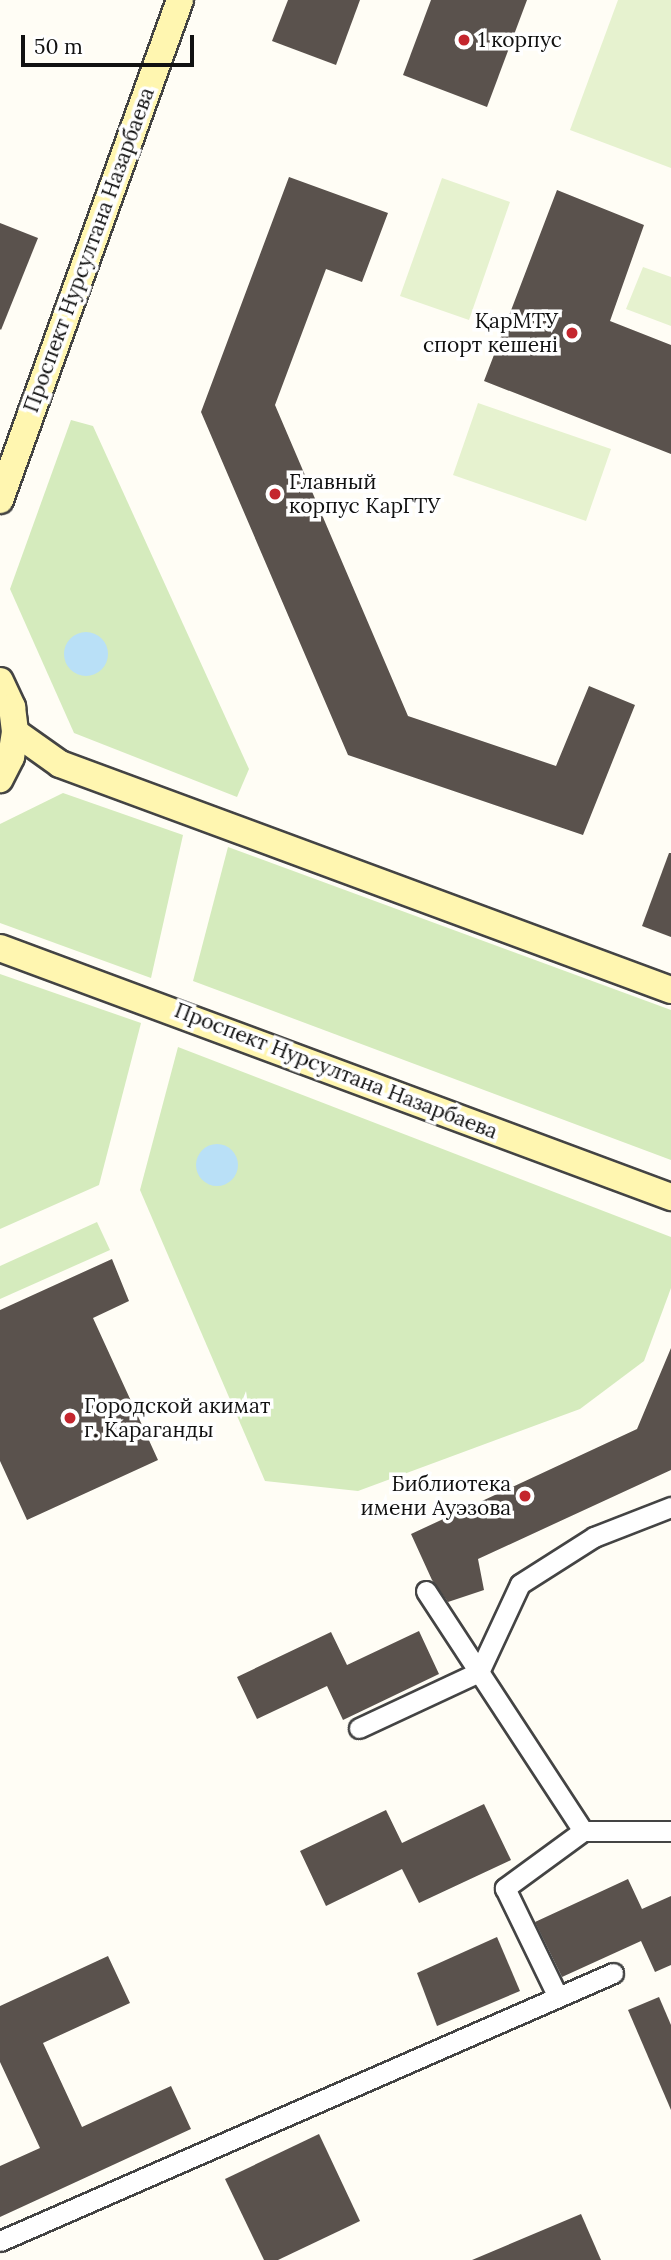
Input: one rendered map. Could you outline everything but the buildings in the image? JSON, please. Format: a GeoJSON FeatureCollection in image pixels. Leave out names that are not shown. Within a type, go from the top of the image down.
{"type":"FeatureCollection","features":[{"type":"Feature","properties":{"kind":"main road","name":"Проспект Нурсултана Назарбаева"},"geometry":{"type":"LineString","coordinates":[[0,500],[180,0]]}},
{"type":"Feature","properties":{"kind":"main road"},"geometry":{"type":"LineString","coordinates":[[0,681],[12,707],[15,732],[11,757],[0,779]]}},
{"type":"Feature","properties":{"kind":"main road"},"geometry":{"type":"LineString","coordinates":[[15,732],[60,764],[671,990]]}},
{"type":"Feature","properties":{"kind":"main road","name":"Проспект Нурсултана Назарбаева"},"geometry":{"type":"LineString","coordinates":[[0,948],[671,1197]]}},
{"type":"Feature","properties":{"kind":"street"},"geometry":{"type":"LineString","coordinates":[[359,1728],[478,1672],[520,1584],[594,1537],[671,1507]]}},
{"type":"Feature","properties":{"kind":"street"},"geometry":{"type":"LineString","coordinates":[[426,1591],[583,1831]]}},
{"type":"Feature","properties":{"kind":"street"},"geometry":{"type":"LineString","coordinates":[[558,1997],[505,1888],[583,1831],[671,1831]]}},
{"type":"Feature","properties":{"kind":"street"},"geometry":{"type":"LineString","coordinates":[[0,2241],[613,1973]]}},
{"type":"Feature","properties":{"kind":"green space"},"geometry":{"type":"Polygon","coordinates":[[[618,0],[671,0],[671,168],[570,130],[618,0]]]}},
{"type":"Feature","properties":{"kind":"green space"},"geometry":{"type":"Polygon","coordinates":[[[442,178],[510,202],[469,320],[400,296],[442,178]]]}},
{"type":"Feature","properties":{"kind":"green space"},"geometry":{"type":"Polygon","coordinates":[[[643,267],[671,277],[671,326],[626,309],[643,267]]]}},
{"type":"Feature","properties":{"kind":"green space"},"geometry":{"type":"Polygon","coordinates":[[[478,403],[611,449],[586,521],[453,475],[478,403]]]}},
{"type":"Feature","properties":{"kind":"green space"},"geometry":{"type":"Polygon","coordinates":[[[71,420],[93,426],[249,769],[237,797],[74,733],[10,589],[71,420]]]}},
{"type":"Feature","properties":{"kind":"green space"},"geometry":{"type":"Polygon","coordinates":[[[63,793],[183,835],[151,978],[0,923],[0,824],[63,793]]]}},
{"type":"Feature","properties":{"kind":"green space"},"geometry":{"type":"Polygon","coordinates":[[[228,847],[671,1010],[671,1160],[193,981],[228,847]]]}},
{"type":"Feature","properties":{"kind":"green space"},"geometry":{"type":"Polygon","coordinates":[[[0,974],[141,1023],[99,1185],[0,1229],[0,974]]]}},
{"type":"Feature","properties":{"kind":"green space"},"geometry":{"type":"Polygon","coordinates":[[[178,1047],[671,1237],[671,1288],[644,1361],[580,1409],[358,1491],[265,1481],[140,1190],[178,1047]]]}},
{"type":"Feature","properties":{"kind":"green space"},"geometry":{"type":"Polygon","coordinates":[[[97,1222],[110,1250],[0,1299],[0,1266],[97,1222]]]}},
{"type":"Feature","properties":{"kind":"water"},"geometry":{"type":"Polygon","coordinates":[[[86,632],[101,639],[108,654],[101,669],[86,676],[71,669],[64,654],[71,639],[86,632]]]}},
{"type":"Feature","properties":{"kind":"water"},"geometry":{"type":"Polygon","coordinates":[[[217,1144],[232,1150],[238,1165],[232,1180],[217,1186],[202,1180],[196,1165],[202,1150],[217,1144]]]}},
{"type":"Feature","properties":{"kind":"place","name":"1 корпус"},"geometry":{"type":"Point","coordinates":[464,40]}},
{"type":"Feature","properties":{"kind":"place","name":"ҚарМТУ спорт кешені"},"geometry":{"type":"Point","coordinates":[572,333]}},
{"type":"Feature","properties":{"kind":"place","name":"Главный корпус КарГТУ"},"geometry":{"type":"Point","coordinates":[275,494]}},
{"type":"Feature","properties":{"kind":"place","name":"Городской акимат г. Караганды"},"geometry":{"type":"Point","coordinates":[70,1418]}},
{"type":"Feature","properties":{"kind":"place","name":"Библиотека имени Ауэзова"},"geometry":{"type":"Point","coordinates":[525,1496]}}]}
